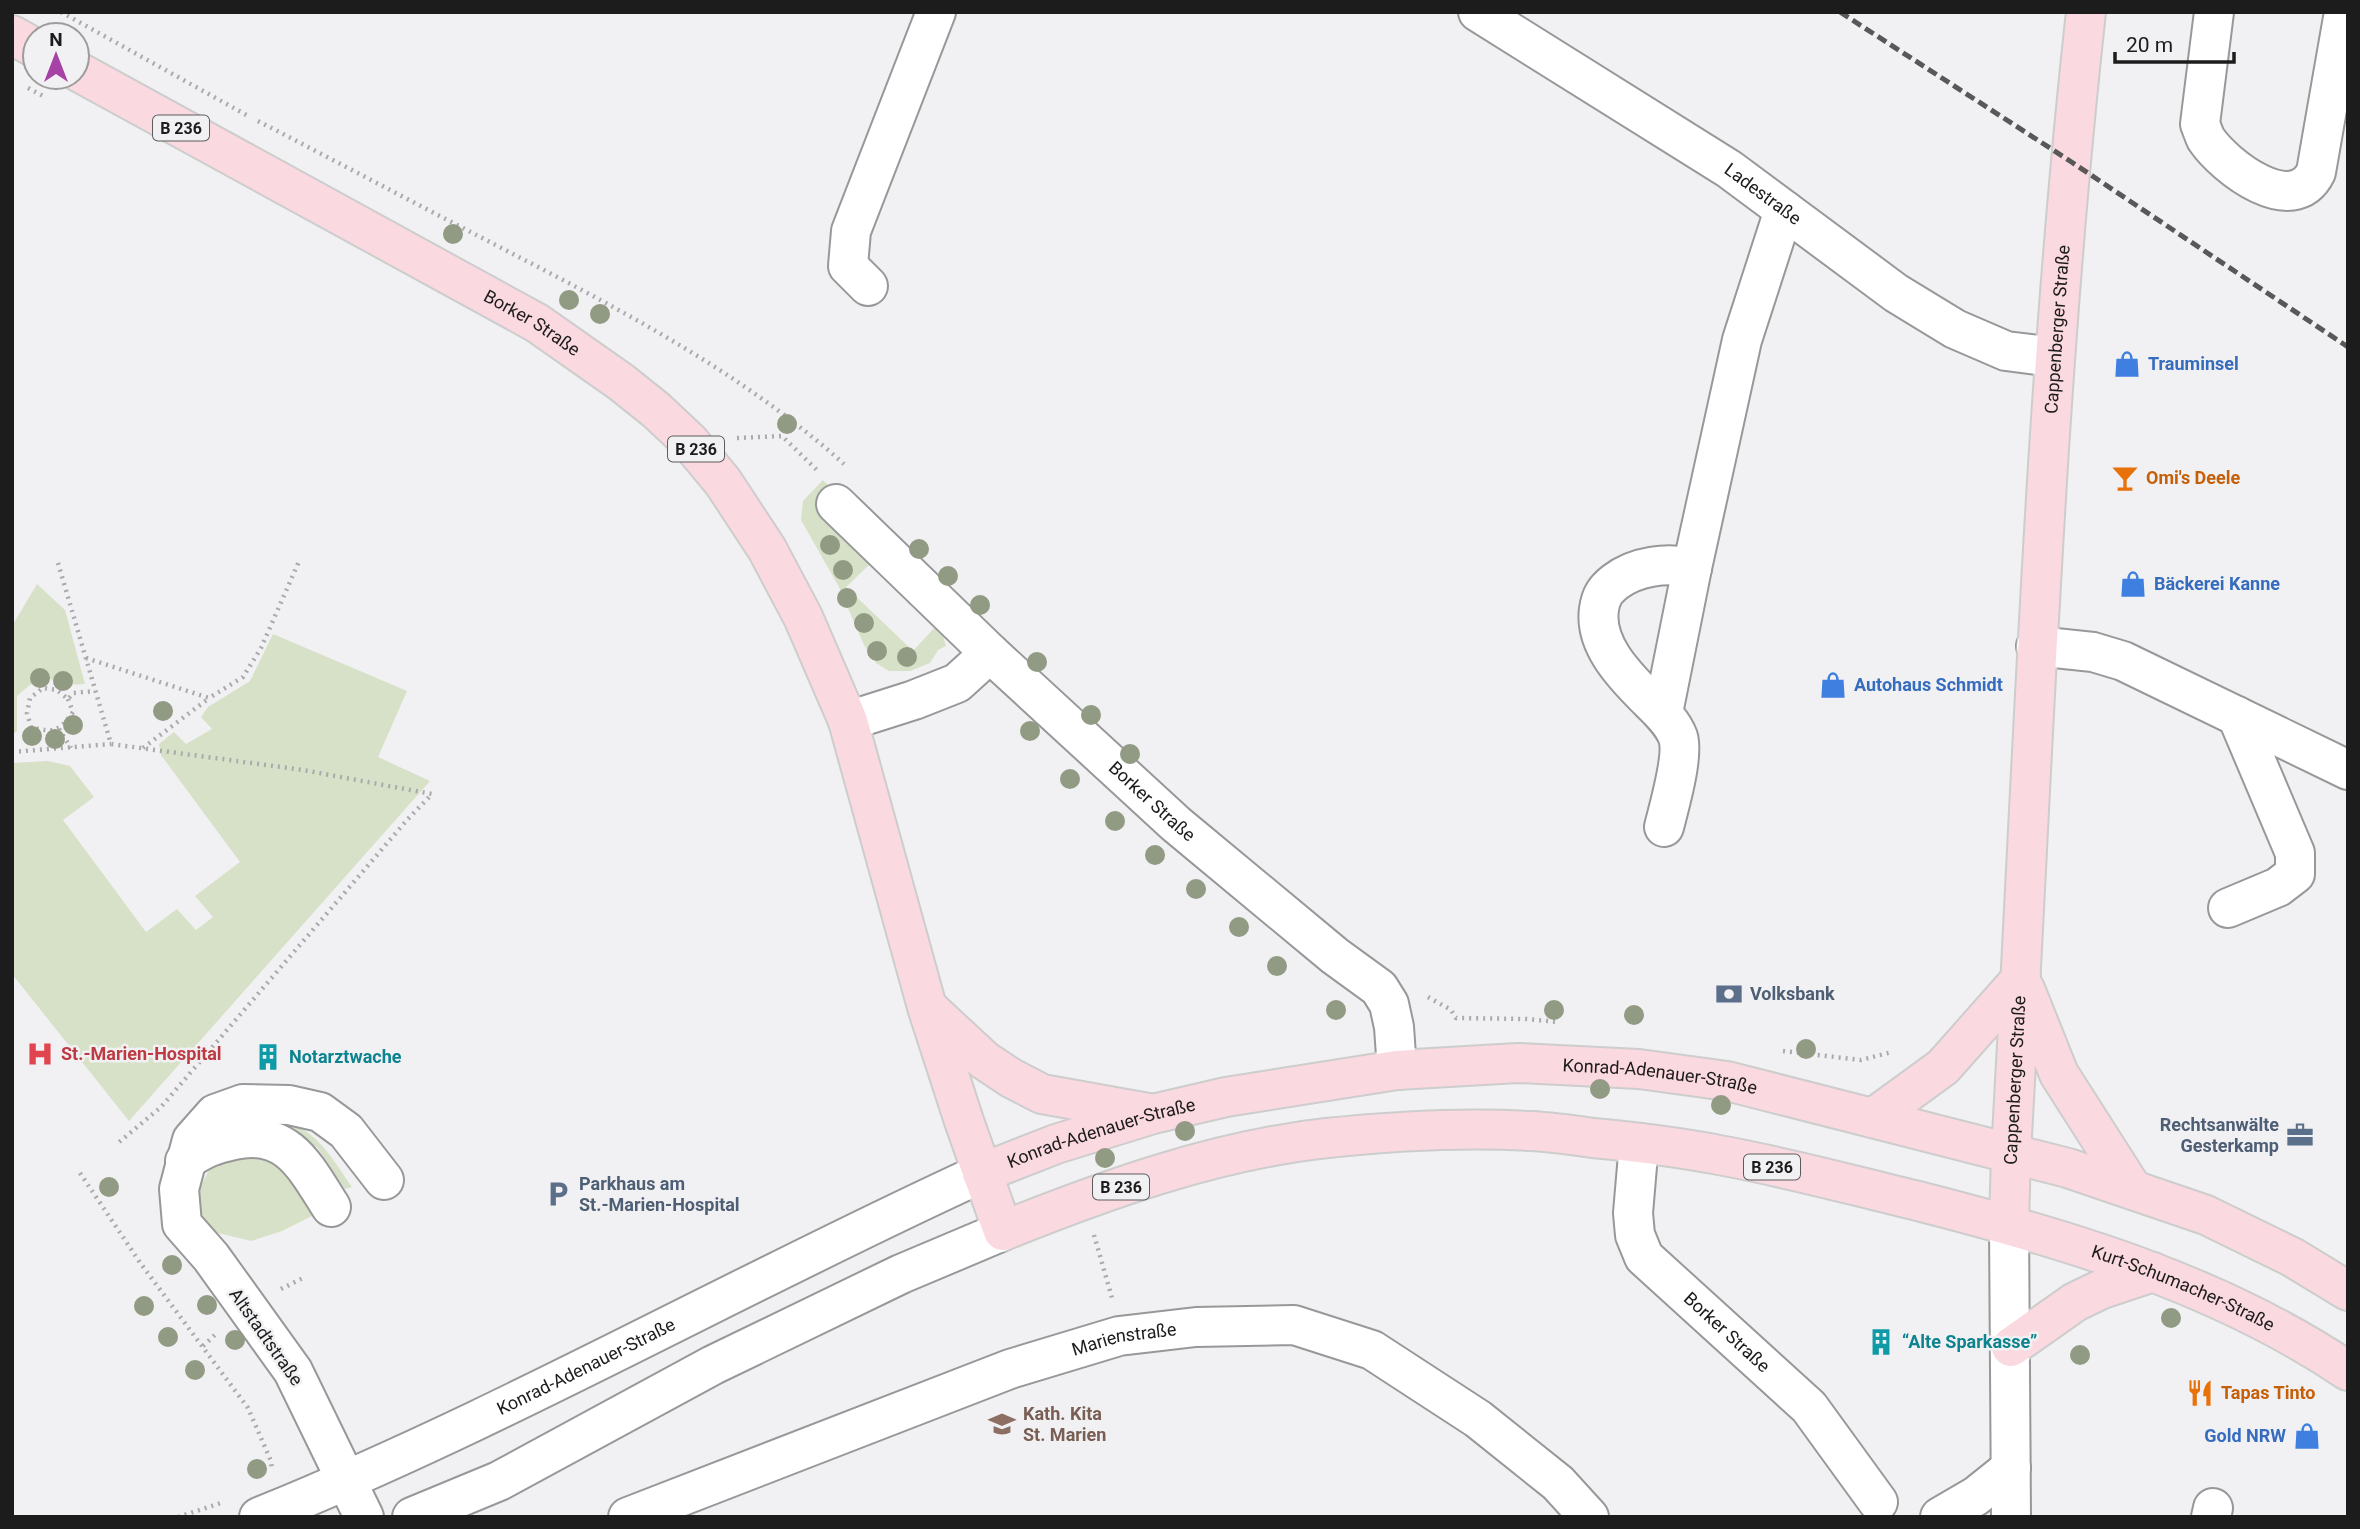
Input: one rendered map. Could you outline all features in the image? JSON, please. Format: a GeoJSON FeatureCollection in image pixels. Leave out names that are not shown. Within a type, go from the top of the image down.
{"type":"FeatureCollection","features":[{"type":"Feature","properties":{"kind":"main road","name":"Cappenberger Straße"},"geometry":{"type":"LineString","coordinates":[[2009,1224],[2036,646],[2054,357],[2086,12]]}},
{"type":"Feature","properties":{"kind":"main road","name":"Borker Straße"},"geometry":{"type":"LineString","coordinates":[[91,79],[537,323],[621,382],[689,441],[723,482],[767,549],[803,617],[848,721],[927,1007],[1003,1231]]}},
{"type":"Feature","properties":{"kind":"main road"},"geometry":{"type":"LineString","coordinates":[[1873,1118],[1943,1067],[2021,979],[2059,1074],[2133,1190]]}},
{"type":"Feature","properties":{"kind":"main road"},"geometry":{"type":"LineString","coordinates":[[927,1007],[984,1060],[1042,1094],[1153,1114]]}},
{"type":"Feature","properties":{"kind":"main road","name":"Konrad-Adenauer-Straße"},"geometry":{"type":"LineString","coordinates":[[982,1173],[1056,1144],[1153,1114],[1226,1097],[1397,1070],[1518,1063],[1639,1069],[1727,1082],[2011,1153]]}},
{"type":"Feature","properties":{"kind":"main road","name":"B 236"},"geometry":{"type":"LineString","coordinates":[[1003,1231],[1084,1199],[1243,1152],[1323,1139],[1404,1132],[1531,1131],[1731,1157],[2009,1224]]}},
{"type":"Feature","properties":{"kind":"main road"},"geometry":{"type":"LineString","coordinates":[[2011,1153],[2068,1168],[2206,1215],[2292,1257],[2348,1291]]}},
{"type":"Feature","properties":{"kind":"main road","name":"Kurt-Schumacher-Straße"},"geometry":{"type":"LineString","coordinates":[[2009,1224],[2071,1242],[2153,1272],[2261,1319],[2348,1371]]}},
{"type":"Feature","properties":{"kind":"main road"},"geometry":{"type":"LineString","coordinates":[[2011,1347],[2075,1302],[2102,1289],[2153,1272]]}},
{"type":"Feature","properties":{"kind":"street"},"geometry":{"type":"LineString","coordinates":[[868,286],[848,266],[850,231],[936,12]]}},
{"type":"Feature","properties":{"kind":"street","name":"Ladestraße"},"geometry":{"type":"LineString","coordinates":[[1478,12],[1729,169],[1896,293],[1955,329],[2006,351],[2054,357]]}},
{"type":"Feature","properties":{"kind":"street"},"geometry":{"type":"LineString","coordinates":[[2214,12],[2200,124],[2207,139],[2225,160],[2255,182],[2269,189],[2286,191],[2304,187],[2312,181],[2316,172],[2344,12]]}},
{"type":"Feature","properties":{"kind":"street"},"geometry":{"type":"LineString","coordinates":[[1663,713],[1742,340],[1784,210]]}},
{"type":"Feature","properties":{"kind":"street","name":"Borker Straße"},"geometry":{"type":"LineString","coordinates":[[836,504],[990,653],[1176,824],[1335,956],[1379,988],[1389,1004],[1394,1027],[1397,1070]]}},
{"type":"Feature","properties":{"kind":"street"},"geometry":{"type":"LineString","coordinates":[[1664,827],[1679,758],[1677,734],[1663,713],[1641,692],[1604,644],[1598,621],[1601,597],[1607,588],[1620,578],[1659,565],[1692,568]]}},
{"type":"Feature","properties":{"kind":"street"},"geometry":{"type":"LineString","coordinates":[[2036,646],[2093,652],[2123,661],[2348,770]]}},
{"type":"Feature","properties":{"kind":"street"},"geometry":{"type":"LineString","coordinates":[[848,721],[915,700],[957,683],[990,653]]}},
{"type":"Feature","properties":{"kind":"street"},"geometry":{"type":"LineString","coordinates":[[2228,908],[2278,887],[2295,874],[2295,853],[2237,716]]}},
{"type":"Feature","properties":{"kind":"street","name":"Altstadtstraße"},"geometry":{"type":"LineString","coordinates":[[364,1517],[293,1371],[211,1257],[181,1224],[180,1189],[192,1140],[215,1114],[243,1104],[289,1105],[320,1112],[346,1131],[384,1180]]}},
{"type":"Feature","properties":{"kind":"street"},"geometry":{"type":"LineString","coordinates":[[185,1161],[206,1147],[253,1136],[278,1141],[303,1163],[331,1207]]}},
{"type":"Feature","properties":{"kind":"street","name":"Borker Straße"},"geometry":{"type":"LineString","coordinates":[[1639,1143],[1633,1213],[1635,1235],[1644,1257],[1809,1408],[1878,1502]]}},
{"type":"Feature","properties":{"kind":"street","name":"Konrad-Adenauer-Straße"},"geometry":{"type":"LineString","coordinates":[[267,1513],[348,1480],[587,1367],[879,1220],[982,1173]]}},
{"type":"Feature","properties":{"kind":"street","name":"Cappenberger Straße"},"geometry":{"type":"LineString","coordinates":[[2009,1224],[2011,1517]]}},
{"type":"Feature","properties":{"kind":"street"},"geometry":{"type":"LineString","coordinates":[[412,1517],[499,1481],[713,1365],[901,1274],[1003,1231]]}},
{"type":"Feature","properties":{"kind":"street","name":"Marienstraße"},"geometry":{"type":"LineString","coordinates":[[628,1517],[1010,1369],[1119,1336],[1196,1327],[1294,1325],[1372,1350],[1478,1419],[1558,1483],[1589,1517]]}},
{"type":"Feature","properties":{"kind":"street"},"geometry":{"type":"LineString","coordinates":[[1940,1517],[1976,1496],[2011,1468]]}},
{"type":"Feature","properties":{"kind":"path"},"geometry":{"type":"LineString","coordinates":[[689,441],[782,436],[844,496],[836,504]]}},
{"type":"Feature","properties":{"kind":"path"},"geometry":{"type":"LineString","coordinates":[[144,748],[209,698],[243,677],[261,648],[300,559]]}},
{"type":"Feature","properties":{"kind":"path"},"geometry":{"type":"LineString","coordinates":[[58,563],[111,744]]}},
{"type":"Feature","properties":{"kind":"path"},"geometry":{"type":"LineString","coordinates":[[86,658],[209,698]]}},
{"type":"Feature","properties":{"kind":"path"},"geometry":{"type":"LineString","coordinates":[[43,688],[57,690],[68,699],[72,712],[64,726],[48,732],[31,727],[27,713],[30,698],[43,688]]}},
{"type":"Feature","properties":{"kind":"path"},"geometry":{"type":"LineString","coordinates":[[68,699],[73,693],[95,691]]}},
{"type":"Feature","properties":{"kind":"path"},"geometry":{"type":"LineString","coordinates":[[59,729],[71,748]]}},
{"type":"Feature","properties":{"kind":"path"},"geometry":{"type":"LineString","coordinates":[[12,752],[111,744],[303,770],[432,794],[161,1107],[118,1143]]}},
{"type":"Feature","properties":{"kind":"path"},"geometry":{"type":"LineString","coordinates":[[80,1173],[141,1264],[248,1408],[271,1461],[267,1513]]}},
{"type":"Feature","properties":{"kind":"path"},"geometry":{"type":"LineString","coordinates":[[1084,1199],[1113,1301],[1119,1336]]}},
{"type":"Feature","properties":{"kind":"green space"},"geometry":{"type":"Polygon","coordinates":[[[823,480],[837,495],[819,514],[871,563],[846,587],[913,651],[936,626],[946,646],[938,650],[930,663],[910,671],[889,671],[876,663],[864,645],[839,587],[801,520],[803,501],[823,480]]]}},
{"type":"Feature","properties":{"kind":"green space"},"geometry":{"type":"Polygon","coordinates":[[[37,584],[65,610],[85,684],[44,679],[28,686],[17,696],[17,731],[12,735],[12,626],[37,584]]]}},
{"type":"Feature","properties":{"kind":"green space"},"geometry":{"type":"Polygon","coordinates":[[[273,634],[407,691],[378,757],[430,781],[129,1121],[12,974],[12,763],[48,761],[70,766],[94,797],[63,820],[146,932],[177,909],[196,930],[213,917],[195,896],[240,862],[161,755],[159,744],[174,732],[186,744],[212,729],[201,717],[208,707],[250,681],[273,634]]]}},
{"type":"Feature","properties":{"kind":"green space"},"geometry":{"type":"Polygon","coordinates":[[[262,1112],[294,1124],[316,1139],[352,1187],[345,1189],[318,1148],[262,1112]]]}},
{"type":"Feature","properties":{"kind":"green space"},"geometry":{"type":"Polygon","coordinates":[[[230,1154],[263,1154],[289,1168],[314,1215],[282,1231],[251,1241],[214,1232],[199,1211],[200,1188],[212,1164],[230,1154]]]}},
{"type":"Feature","properties":{"kind":"railway"},"geometry":{"type":"LineString","coordinates":[[1840,12],[2070,161],[2348,347]]}},
{"type":"Feature","properties":{"kind":"place","name":"Trauminsel"},"geometry":{"type":"Point","coordinates":[2127,364]}},
{"type":"Feature","properties":{"kind":"place","name":"Omi's Deele"},"geometry":{"type":"Point","coordinates":[2125,478]}},
{"type":"Feature","properties":{"kind":"place","name":"Bäckerei Kanne"},"geometry":{"type":"Point","coordinates":[2133,584]}},
{"type":"Feature","properties":{"kind":"place","name":"Autohaus Schmidt"},"geometry":{"type":"Point","coordinates":[1833,685]}},
{"type":"Feature","properties":{"kind":"place","name":"Volksbank"},"geometry":{"type":"Point","coordinates":[1729,994]}},
{"type":"Feature","properties":{"kind":"place","name":"St.-Marien-Hospital"},"geometry":{"type":"Point","coordinates":[40,1054]}},
{"type":"Feature","properties":{"kind":"place","name":"Notarztwache"},"geometry":{"type":"Point","coordinates":[268,1057]}},
{"type":"Feature","properties":{"kind":"place","name":"Rechtsanwälte Gesterkamp"},"geometry":{"type":"Point","coordinates":[2300,1135]}},
{"type":"Feature","properties":{"kind":"place","name":"Parkhaus am St.-Marien-Hospital"},"geometry":{"type":"Point","coordinates":[558,1194]}},
{"type":"Feature","properties":{"kind":"place","name":"“Alte Sparkasse”"},"geometry":{"type":"Point","coordinates":[1881,1342]}},
{"type":"Feature","properties":{"kind":"place","name":"Tapas Tinto"},"geometry":{"type":"Point","coordinates":[2200,1393]}},
{"type":"Feature","properties":{"kind":"place","name":"Kath. Kita St. Marien"},"geometry":{"type":"Point","coordinates":[1002,1424]}},
{"type":"Feature","properties":{"kind":"place","name":"Gold NRW"},"geometry":{"type":"Point","coordinates":[2307,1436]}}]}
